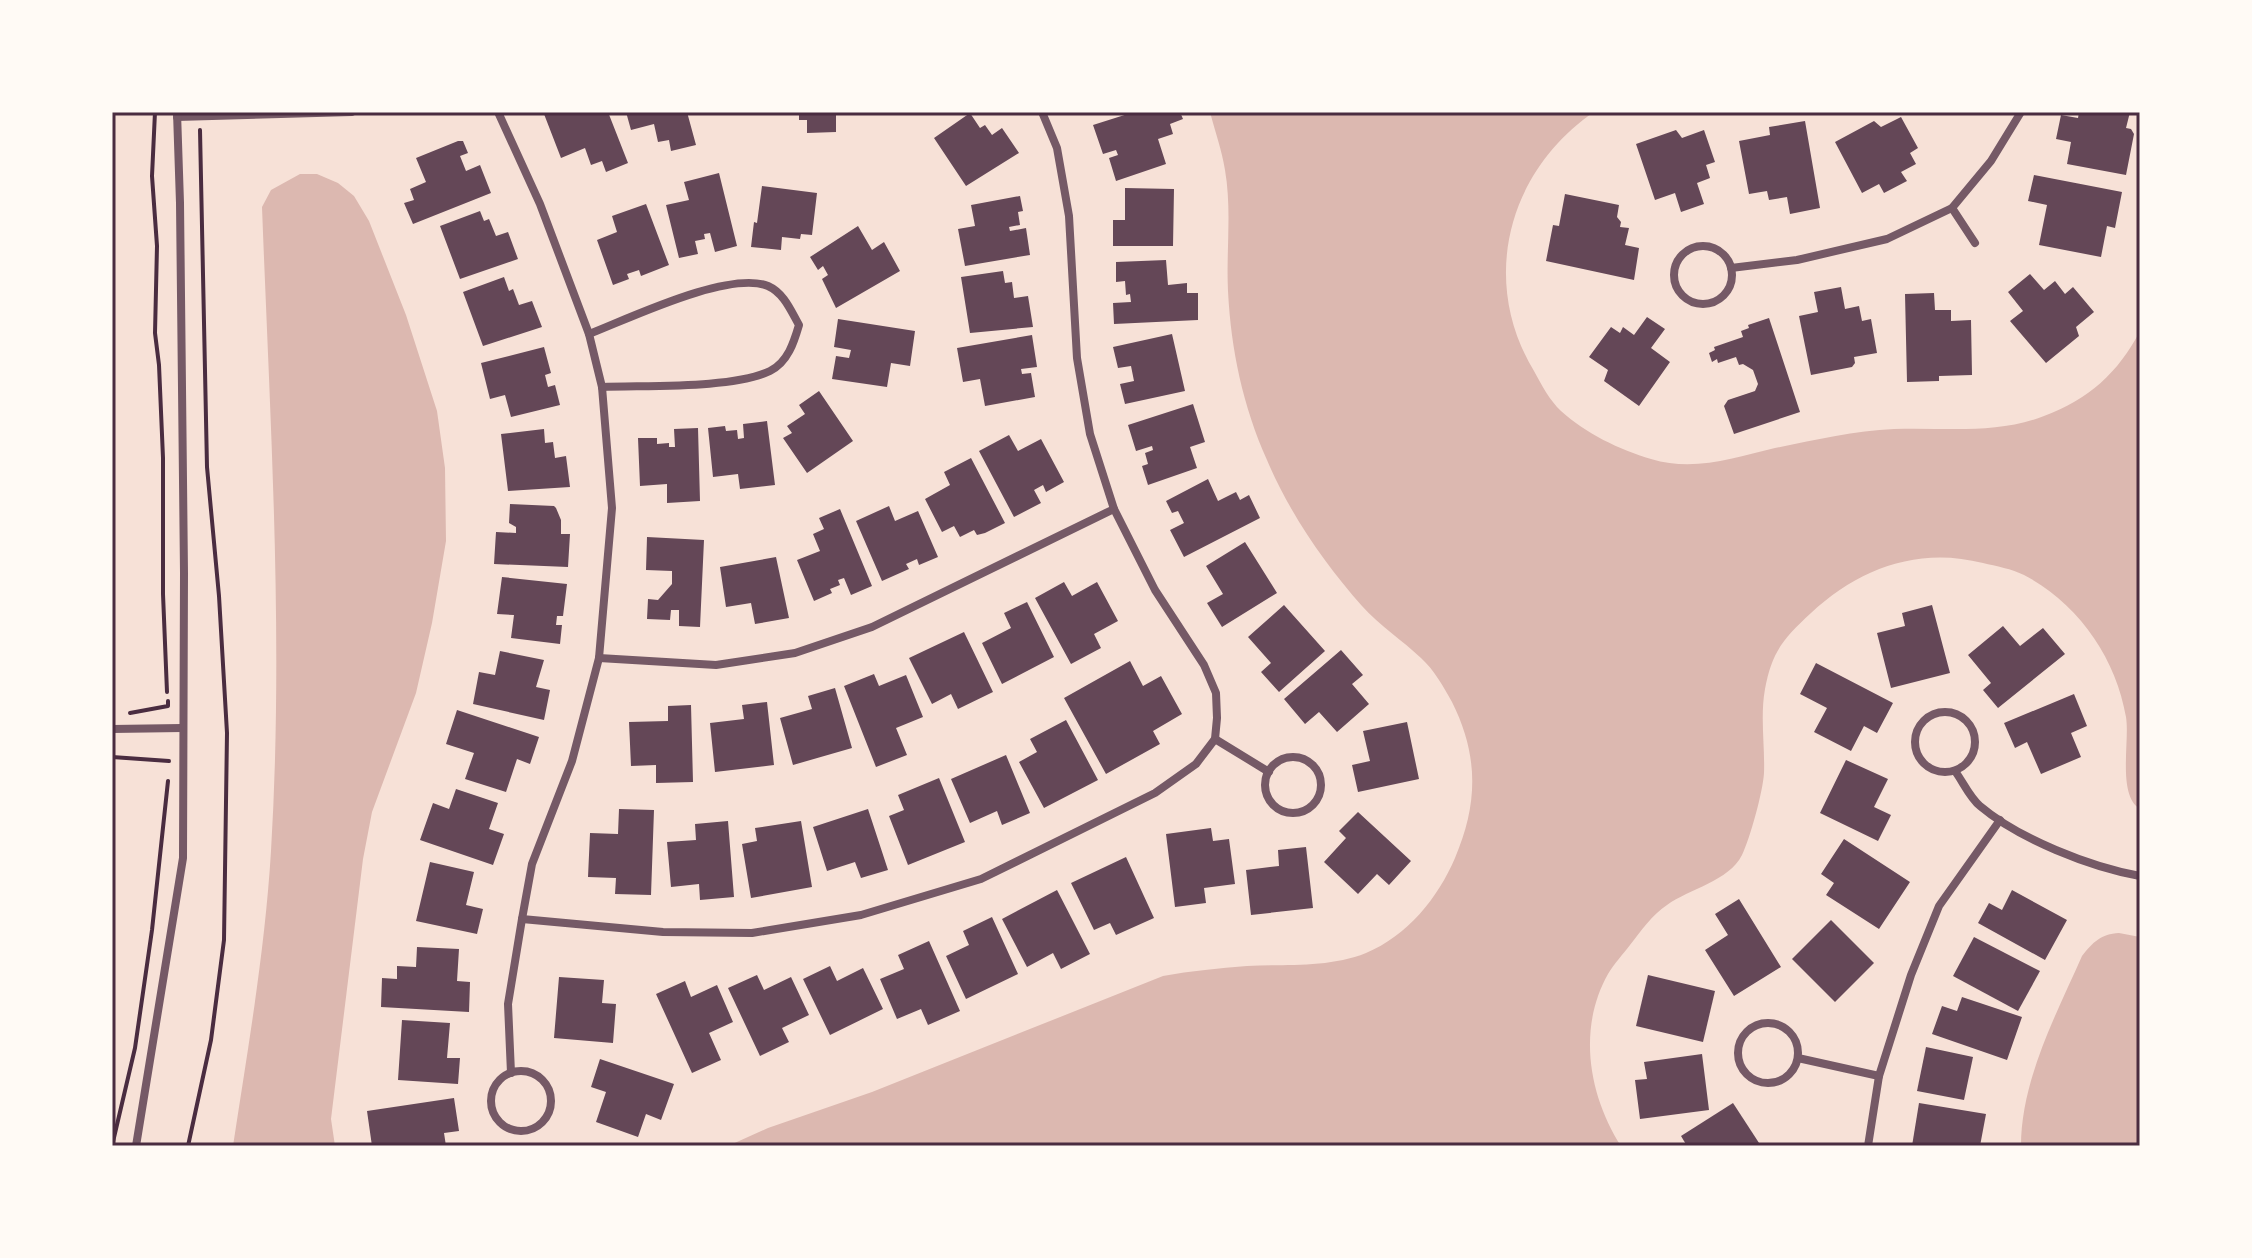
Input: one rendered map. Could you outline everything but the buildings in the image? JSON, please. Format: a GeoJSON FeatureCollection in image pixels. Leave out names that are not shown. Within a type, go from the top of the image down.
{"type":"FeatureCollection","features":[{"type":"Feature","properties":{"kind":"street"},"geometry":{"type":"LineString","coordinates":[[136,1146],[183,858],[184,558],[177,115],[352,112]]}},
{"type":"Feature","properties":{"kind":"street"},"geometry":{"type":"LineString","coordinates":[[498,112],[540,204],[589,334],[602,387],[612,508],[599,658],[572,761],[532,864],[522,919],[508,1004],[511,1073]]}},
{"type":"Feature","properties":{"kind":"street"},"geometry":{"type":"LineString","coordinates":[[522,919],[663,932],[752,933],[861,915],[981,879],[1155,793],[1196,764],[1215,739],[1216,693],[1204,665],[1155,590],[1114,509],[1087,419],[1077,358],[1069,216],[1057,148],[1042,112]]}},
{"type":"Feature","properties":{"kind":"street"},"geometry":{"type":"LineString","coordinates":[[1731,268],[1797,260],[1887,239],[1952,208],[1991,161],[2021,112]]}},
{"type":"Feature","properties":{"kind":"street"},"geometry":{"type":"LineString","coordinates":[[1952,208],[1975,243]]}},
{"type":"Feature","properties":{"kind":"street"},"geometry":{"type":"LineString","coordinates":[[1696,246],[1718,250],[1731,268],[1727,290],[1719,299],[1709,303],[1687,299],[1674,281],[1678,259],[1696,246]]}},
{"type":"Feature","properties":{"kind":"street"},"geometry":{"type":"LineString","coordinates":[[589,334],[695,292],[737,284],[768,286],[786,301],[799,325],[791,350],[772,370],[730,382],[602,387]]}},
{"type":"Feature","properties":{"kind":"street"},"geometry":{"type":"LineString","coordinates":[[599,658],[716,665],[795,653],[872,627],[1114,509]]}},
{"type":"Feature","properties":{"kind":"street"},"geometry":{"type":"LineString","coordinates":[[1935,713],[1962,717],[1973,732],[1974,750],[1970,759],[1955,771],[1936,771],[1928,767],[1916,752],[1914,743],[1920,725],[1935,713]]}},
{"type":"Feature","properties":{"kind":"street"},"geometry":{"type":"LineString","coordinates":[[112,729],[182,728]]}},
{"type":"Feature","properties":{"kind":"street"},"geometry":{"type":"LineString","coordinates":[[1215,739],[1269,772]]}},
{"type":"Feature","properties":{"kind":"street"},"geometry":{"type":"LineString","coordinates":[[1290,757],[1307,761],[1319,774],[1318,799],[1305,811],[1279,810],[1268,797],[1266,780],[1269,772],[1274,765],[1290,757]]}},
{"type":"Feature","properties":{"kind":"street"},"geometry":{"type":"LineString","coordinates":[[1955,771],[1978,805],[2000,820],[2076,859],[2140,876]]}},
{"type":"Feature","properties":{"kind":"street"},"geometry":{"type":"LineString","coordinates":[[1868,1146],[1879,1076],[1911,975],[1939,906],[2000,820]]}},
{"type":"Feature","properties":{"kind":"street"},"geometry":{"type":"LineString","coordinates":[[1774,1023],[1790,1032],[1796,1040],[1798,1058],[1789,1075],[1771,1083],[1762,1082],[1753,1079],[1741,1065],[1738,1047],[1742,1038],[1756,1025],[1774,1023]]}},
{"type":"Feature","properties":{"kind":"street"},"geometry":{"type":"LineString","coordinates":[[1798,1058],[1879,1076]]}},
{"type":"Feature","properties":{"kind":"street"},"geometry":{"type":"LineString","coordinates":[[529,1072],[538,1076],[549,1091],[549,1109],[539,1125],[530,1129],[521,1131],[503,1125],[492,1111],[492,1092],[503,1077],[511,1073],[529,1072]]}},
{"type":"Feature","properties":{"kind":"path"},"geometry":{"type":"LineString","coordinates":[[126,714],[168,706],[163,594],[164,493],[155,333],[157,246],[152,176],[155,112]]}},
{"type":"Feature","properties":{"kind":"path"},"geometry":{"type":"LineString","coordinates":[[188,1146],[211,1040],[224,940],[227,733],[207,467],[200,117]]}},
{"type":"Feature","properties":{"kind":"path"},"geometry":{"type":"LineString","coordinates":[[112,757],[170,761]]}},
{"type":"Feature","properties":{"kind":"path"},"geometry":{"type":"LineString","coordinates":[[112,1146],[135,1048],[152,930],[168,777]]}},
{"type":"Feature","properties":{"kind":"shaded area"},"geometry":{"type":"Polygon","coordinates":[[[1210,112],[1594,112],[1564,136],[1541,165],[1523,196],[1511,230],[1506,265],[1508,300],[1517,336],[1557,407],[1603,440],[1667,463],[1698,464],[1864,432],[1988,428],[2026,422],[2060,409],[2101,383],[2122,360],[2140,331],[2140,809],[2133,802],[2127,780],[2127,727],[2121,695],[2092,634],[2061,601],[2024,575],[1993,565],[1935,557],[1890,565],[1869,573],[1829,598],[1786,638],[1771,665],[1765,689],[1763,781],[1742,855],[1728,872],[1676,899],[1656,914],[1608,974],[1598,995],[1592,1017],[1591,1062],[1601,1106],[1621,1146],[728,1146],[1163,976],[1236,967],[1322,963],[1366,953],[1395,937],[1420,914],[1440,887],[1455,858],[1468,818],[1472,780],[1467,742],[1452,702],[1426,663],[1369,613],[1321,555],[1276,480],[1251,419],[1232,335],[1228,291],[1227,185],[1210,112]]]}},
{"type":"Feature","properties":{"kind":"shaded area"},"geometry":{"type":"Polygon","coordinates":[[[300,174],[317,174],[338,183],[354,196],[369,221],[406,315],[437,411],[445,468],[446,541],[416,693],[372,812],[363,859],[331,1119],[335,1146],[233,1146],[265,925],[275,770],[276,609],[262,207],[271,190],[300,174]]]}},
{"type":"Feature","properties":{"kind":"shaded area"},"geometry":{"type":"Polygon","coordinates":[[[2119,933],[2140,937],[2140,1146],[2021,1146],[2033,1072],[2082,956],[2098,940],[2119,933]]]}}]}
